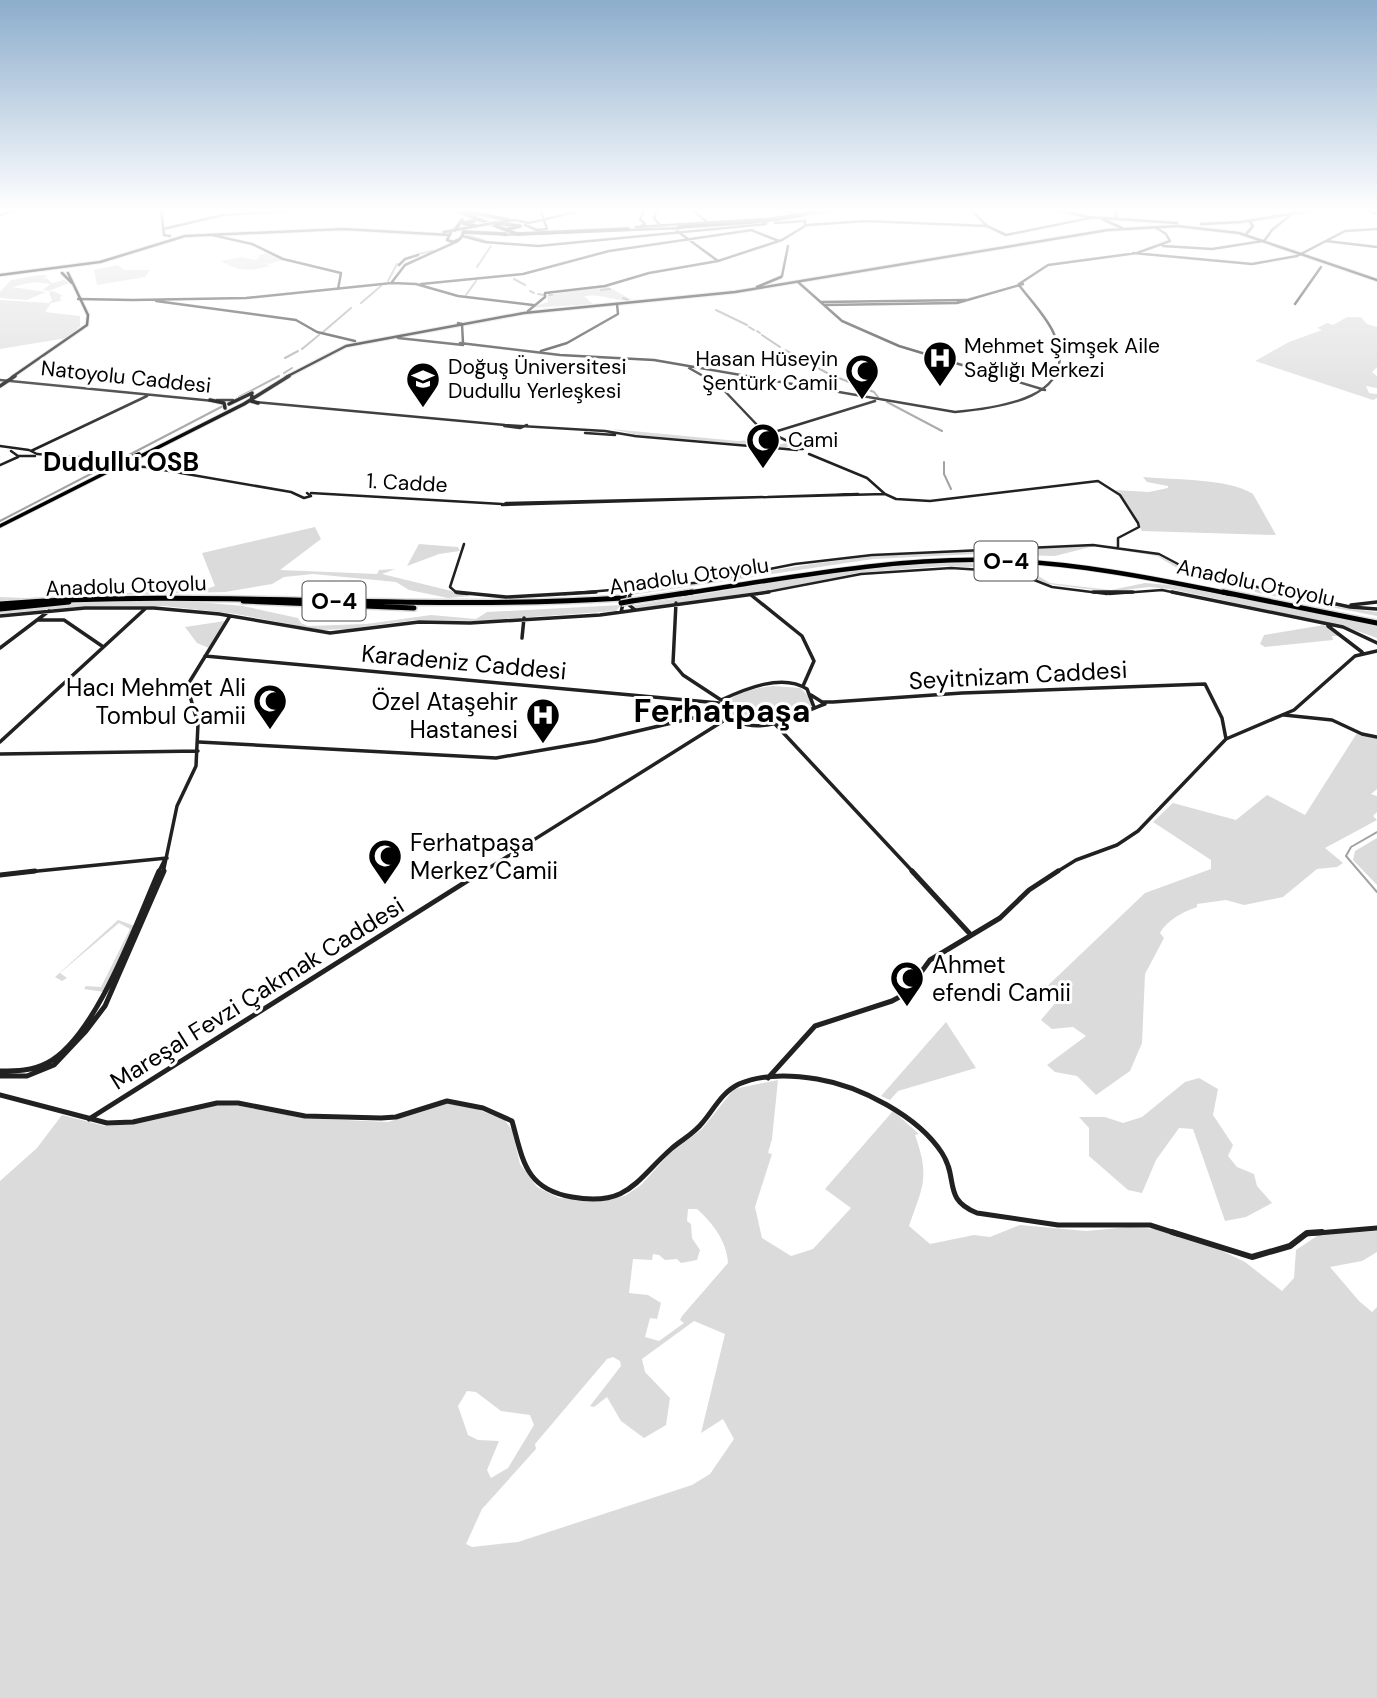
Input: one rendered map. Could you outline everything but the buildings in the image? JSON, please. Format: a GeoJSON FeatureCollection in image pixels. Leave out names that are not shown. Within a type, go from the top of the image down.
{"type":"FeatureCollection","features":[{"type":"Feature","properties":{"kind":"highway","name":"Anadolu Otoyolu"},"geometry":{"type":"LineString","coordinates":[[0,606],[88,601],[215,599],[457,609],[552,608],[626,601],[861,566],[992,560],[1059,564],[1132,573],[1377,621]]}},
{"type":"Feature","properties":{"kind":"highway","name":"Anadolu Otoyolu"},"geometry":{"type":"LineString","coordinates":[[0,606],[47,600],[175,595],[494,606],[626,601]]}},
{"type":"Feature","properties":{"kind":"main road"},"geometry":{"type":"LineString","coordinates":[[74,288],[80,299]]}},
{"type":"Feature","properties":{"kind":"main road"},"geometry":{"type":"LineString","coordinates":[[4,381],[87,324],[89,318],[75,288]]}},
{"type":"Feature","properties":{"kind":"main road"},"geometry":{"type":"LineString","coordinates":[[735,291],[750,288]]}},
{"type":"Feature","properties":{"kind":"main road"},"geometry":{"type":"LineString","coordinates":[[357,341],[392,337],[528,311],[754,288]]}},
{"type":"Feature","properties":{"kind":"main road"},"geometry":{"type":"LineString","coordinates":[[0,524],[243,403],[343,344],[524,313],[617,303]]}},
{"type":"Feature","properties":{"kind":"main road"},"geometry":{"type":"LineString","coordinates":[[0,524],[120,459],[144,452],[225,408],[231,402],[290,374]]}},
{"type":"Feature","properties":{"kind":"main road"},"geometry":{"type":"LineString","coordinates":[[252,396],[251,401],[258,403]]}},
{"type":"Feature","properties":{"kind":"main road"},"geometry":{"type":"LineString","coordinates":[[210,400],[223,403],[225,408]]}},
{"type":"Feature","properties":{"kind":"main road"},"geometry":{"type":"LineString","coordinates":[[231,402],[243,403]]}},
{"type":"Feature","properties":{"kind":"main road"},"geometry":{"type":"LineString","coordinates":[[120,459],[131,461]]}},
{"type":"Feature","properties":{"kind":"main road"},"geometry":{"type":"LineString","coordinates":[[113,463],[121,466]]}},
{"type":"Feature","properties":{"kind":"street"},"geometry":{"type":"LineString","coordinates":[[80,299],[223,298],[340,288]]}},
{"type":"Feature","properties":{"kind":"street"},"geometry":{"type":"LineString","coordinates":[[431,288],[458,296],[533,305]]}},
{"type":"Feature","properties":{"kind":"street"},"geometry":{"type":"LineString","coordinates":[[528,311],[545,297],[545,292],[584,288]]}},
{"type":"Feature","properties":{"kind":"street"},"geometry":{"type":"LineString","coordinates":[[804,288],[842,321],[899,346],[1046,389]]}},
{"type":"Feature","properties":{"kind":"street"},"geometry":{"type":"LineString","coordinates":[[810,288],[822,303]]}},
{"type":"Feature","properties":{"kind":"street"},"geometry":{"type":"LineString","coordinates":[[822,303],[962,302],[1013,288]]}},
{"type":"Feature","properties":{"kind":"street"},"geometry":{"type":"LineString","coordinates":[[392,337],[676,364],[955,412],[999,406],[1046,389],[1059,370],[1059,346],[1051,327],[1023,288]]}},
{"type":"Feature","properties":{"kind":"street"},"geometry":{"type":"LineString","coordinates":[[1294,304],[1305,288]]}},
{"type":"Feature","properties":{"kind":"street"},"geometry":{"type":"LineString","coordinates":[[822,303],[972,299]]}},
{"type":"Feature","properties":{"kind":"street"},"geometry":{"type":"LineString","coordinates":[[133,300],[192,304],[296,320],[317,332],[357,341]]}},
{"type":"Feature","properties":{"kind":"street"},"geometry":{"type":"LineString","coordinates":[[538,352],[567,342],[618,314],[620,312],[617,303]]}},
{"type":"Feature","properties":{"kind":"street"},"geometry":{"type":"LineString","coordinates":[[460,324],[460,344]]}},
{"type":"Feature","properties":{"kind":"street"},"geometry":{"type":"LineString","coordinates":[[449,341],[460,344]]}},
{"type":"Feature","properties":{"kind":"street"},"geometry":{"type":"LineString","coordinates":[[692,367],[729,391],[755,423],[798,449],[867,478],[885,494],[904,501],[1097,481],[1120,495],[1138,523],[1139,527],[1133,532],[1118,538],[1118,547]]}},
{"type":"Feature","properties":{"kind":"street","name":"Natoyolu Caddesi"},"geometry":{"type":"LineString","coordinates":[[4,381],[231,402]]}},
{"type":"Feature","properties":{"kind":"street"},"geometry":{"type":"LineString","coordinates":[[0,464],[144,394]]}},
{"type":"Feature","properties":{"kind":"street"},"geometry":{"type":"LineString","coordinates":[[0,464],[23,456],[150,394]]}},
{"type":"Feature","properties":{"kind":"street"},"geometry":{"type":"LineString","coordinates":[[771,433],[879,399]]}},
{"type":"Feature","properties":{"kind":"street","name":"Natoyolu Caddesi"},"geometry":{"type":"LineString","coordinates":[[243,403],[515,426]]}},
{"type":"Feature","properties":{"kind":"street","name":"Natoyolu Caddesi"},"geometry":{"type":"LineString","coordinates":[[243,403],[515,426]]}},
{"type":"Feature","properties":{"kind":"street"},"geometry":{"type":"LineString","coordinates":[[515,426],[608,430],[635,436]]}},
{"type":"Feature","properties":{"kind":"street"},"geometry":{"type":"LineString","coordinates":[[604,434],[608,430]]}},
{"type":"Feature","properties":{"kind":"street"},"geometry":{"type":"LineString","coordinates":[[594,431],[604,434],[798,449]]}},
{"type":"Feature","properties":{"kind":"street"},"geometry":{"type":"LineString","coordinates":[[0,447],[113,463]]}},
{"type":"Feature","properties":{"kind":"street"},"geometry":{"type":"LineString","coordinates":[[0,447],[23,456],[120,459]]}},
{"type":"Feature","properties":{"kind":"street","name":"1. Cadde"},"geometry":{"type":"LineString","coordinates":[[131,461],[309,494],[478,504],[885,494]]}},
{"type":"Feature","properties":{"kind":"street"},"geometry":{"type":"LineString","coordinates":[[121,466],[146,467],[291,492],[300,496],[309,494]]}},
{"type":"Feature","properties":{"kind":"street"},"geometry":{"type":"LineString","coordinates":[[462,544],[450,587],[457,593],[506,597],[617,591],[636,610],[751,595],[861,574],[962,568],[1014,572],[1052,587],[1095,593],[1162,590],[1314,621],[1357,633],[1376,642]]}},
{"type":"Feature","properties":{"kind":"street"},"geometry":{"type":"LineString","coordinates":[[0,616],[53,610],[146,608],[230,616],[330,633],[419,622],[470,623],[600,615],[613,613],[638,590],[718,580],[795,565],[902,553],[1080,545],[1118,547],[1166,556],[1202,576],[1332,603],[1376,609]]}},
{"type":"Feature","properties":{"kind":"street"},"geometry":{"type":"LineString","coordinates":[[600,615],[626,601],[666,586]]}},
{"type":"Feature","properties":{"kind":"street"},"geometry":{"type":"LineString","coordinates":[[578,593],[626,601],[676,603]]}},
{"type":"Feature","properties":{"kind":"street"},"geometry":{"type":"LineString","coordinates":[[751,595],[806,641],[814,661],[803,686]]}},
{"type":"Feature","properties":{"kind":"street"},"geometry":{"type":"LineString","coordinates":[[1332,603],[1354,605],[1377,602]]}},
{"type":"Feature","properties":{"kind":"street"},"geometry":{"type":"LineString","coordinates":[[676,603],[673,663],[683,675],[720,702],[728,718],[741,724],[775,724],[833,702]]}},
{"type":"Feature","properties":{"kind":"street"},"geometry":{"type":"LineString","coordinates":[[0,742],[146,608]]}},
{"type":"Feature","properties":{"kind":"street"},"geometry":{"type":"LineString","coordinates":[[0,648],[53,610]]}},
{"type":"Feature","properties":{"kind":"street"},"geometry":{"type":"LineString","coordinates":[[0,1074],[36,1074],[62,1059],[105,1006],[116,975],[156,892],[167,858],[177,806],[196,766],[199,742],[189,683],[230,616]]}},
{"type":"Feature","properties":{"kind":"street"},"geometry":{"type":"LineString","coordinates":[[522,638],[524,618]]}},
{"type":"Feature","properties":{"kind":"street"},"geometry":{"type":"LineString","coordinates":[[37,620],[64,620],[102,646]]}},
{"type":"Feature","properties":{"kind":"street"},"geometry":{"type":"LineString","coordinates":[[1314,621],[1330,627],[1349,646],[1350,654],[1338,670]]}},
{"type":"Feature","properties":{"kind":"street"},"geometry":{"type":"LineString","coordinates":[[1342,637],[1345,633],[1357,633]]}},
{"type":"Feature","properties":{"kind":"street"},"geometry":{"type":"LineString","coordinates":[[1349,646],[1370,652]]}},
{"type":"Feature","properties":{"kind":"street"},"geometry":{"type":"LineString","coordinates":[[768,1078],[815,1026],[892,1001],[905,993],[930,960],[1000,918],[1029,890],[1076,860],[1117,845],[1138,831],[1226,738],[1284,715],[1304,703],[1357,654],[1377,652]]}},
{"type":"Feature","properties":{"kind":"street","name":"Karadeniz Caddesi"},"geometry":{"type":"LineString","coordinates":[[205,656],[720,702]]}},
{"type":"Feature","properties":{"kind":"street","name":"Seyitnizam Caddesi"},"geometry":{"type":"LineString","coordinates":[[833,702],[1205,684],[1222,718],[1226,738]]}},
{"type":"Feature","properties":{"kind":"street"},"geometry":{"type":"LineString","coordinates":[[720,702],[742,690],[760,685],[803,686],[822,702],[833,702]]}},
{"type":"Feature","properties":{"kind":"street"},"geometry":{"type":"LineString","coordinates":[[811,695],[815,704],[812,709]]}},
{"type":"Feature","properties":{"kind":"street"},"geometry":{"type":"LineString","coordinates":[[199,742],[496,758],[595,741],[723,711]]}},
{"type":"Feature","properties":{"kind":"street"},"geometry":{"type":"LineString","coordinates":[[1284,715],[1332,720],[1362,734],[1377,737]]}},
{"type":"Feature","properties":{"kind":"street","name":"Mareşal Fevzi Çakmak Caddesi"},"geometry":{"type":"LineString","coordinates":[[89,1119],[728,718]]}},
{"type":"Feature","properties":{"kind":"street"},"geometry":{"type":"LineString","coordinates":[[775,724],[971,934]]}},
{"type":"Feature","properties":{"kind":"street"},"geometry":{"type":"LineString","coordinates":[[0,754],[198,751]]}},
{"type":"Feature","properties":{"kind":"street"},"geometry":{"type":"LineString","coordinates":[[0,875],[167,858]]}},
{"type":"Feature","properties":{"kind":"street"},"geometry":{"type":"LineString","coordinates":[[0,1095],[107,1123],[133,1122],[228,1102],[313,1116],[381,1118],[396,1117],[447,1101],[464,1103],[512,1121],[523,1164],[542,1187],[562,1195],[595,1198],[624,1193],[637,1184],[670,1150],[699,1128],[730,1089],[739,1084],[768,1078],[797,1076],[861,1090],[891,1106],[942,1152],[950,1168],[951,1194],[965,1209],[977,1213],[1058,1225],[1150,1225],[1252,1257],[1290,1246],[1307,1233],[1377,1228]]}},
{"type":"Feature","properties":{"kind":"shaded area"},"geometry":{"type":"Polygon","coordinates":[[[3,288],[20,288],[46,292],[27,300],[0,298],[3,288]]]}},
{"type":"Feature","properties":{"kind":"shaded area"},"geometry":{"type":"Polygon","coordinates":[[[611,288],[632,300],[591,295],[584,296],[593,304],[530,308],[548,302],[547,295],[611,288]]]}},
{"type":"Feature","properties":{"kind":"shaded area"},"geometry":{"type":"Polygon","coordinates":[[[49,292],[63,296],[60,297],[61,301],[51,303],[45,312],[80,316],[80,326],[67,338],[0,349],[0,300],[49,303],[52,300],[49,292]]]}},
{"type":"Feature","properties":{"kind":"shaded area"},"geometry":{"type":"Polygon","coordinates":[[[1347,317],[1361,317],[1367,324],[1377,327],[1377,367],[1372,372],[1377,376],[1377,388],[1366,386],[1369,393],[1377,394],[1377,398],[1373,400],[1255,361],[1289,342],[1322,330],[1317,328],[1327,323],[1333,325],[1347,317]]]}},
{"type":"Feature","properties":{"kind":"shaded area"},"geometry":{"type":"Polygon","coordinates":[[[611,429],[738,441],[765,439],[778,445],[791,445],[785,448],[639,435],[611,429]]]}},
{"type":"Feature","properties":{"kind":"shaded area"},"geometry":{"type":"Polygon","coordinates":[[[1143,477],[1215,482],[1242,489],[1253,494],[1276,535],[1142,531],[1115,490],[1149,492],[1168,488],[1147,482],[1143,477]]]}},
{"type":"Feature","properties":{"kind":"shaded area"},"geometry":{"type":"Polygon","coordinates":[[[315,527],[321,539],[280,570],[377,574],[379,570],[395,569],[382,574],[472,596],[448,598],[409,590],[396,582],[313,574],[284,577],[272,584],[225,592],[97,595],[0,602],[0,597],[206,589],[215,586],[202,553],[315,527]]]}},
{"type":"Feature","properties":{"kind":"shaded area"},"geometry":{"type":"Polygon","coordinates":[[[419,544],[458,547],[460,551],[439,554],[407,566],[419,544]]]}},
{"type":"Feature","properties":{"kind":"shaded area"},"geometry":{"type":"Polygon","coordinates":[[[1093,545],[1155,554],[1201,577],[1331,606],[1377,612],[1377,616],[1259,593],[1187,574],[1157,556],[1094,546],[1055,556],[976,554],[873,559],[632,595],[638,590],[831,561],[946,551],[1093,545]]]}},
{"type":"Feature","properties":{"kind":"shaded area"},"geometry":{"type":"Polygon","coordinates":[[[939,562],[1011,565],[1027,569],[1050,583],[1111,590],[1145,583],[1181,586],[1377,624],[1377,638],[1343,626],[1170,589],[1149,587],[1117,591],[1095,590],[1048,584],[1010,569],[944,566],[857,573],[784,588],[636,609],[631,606],[845,570],[939,562]]]}},
{"type":"Feature","properties":{"kind":"shaded area"},"geometry":{"type":"Polygon","coordinates":[[[186,601],[243,606],[298,618],[308,626],[366,624],[431,615],[476,619],[487,612],[621,605],[616,611],[477,621],[415,620],[320,630],[236,614],[164,606],[87,606],[0,614],[0,611],[94,602],[186,601]]]}},
{"type":"Feature","properties":{"kind":"shaded area"},"geometry":{"type":"Polygon","coordinates":[[[225,621],[209,648],[197,643],[185,627],[225,621]]]}},
{"type":"Feature","properties":{"kind":"shaded area"},"geometry":{"type":"Polygon","coordinates":[[[1324,625],[1339,636],[1332,636],[1333,640],[1265,647],[1260,644],[1264,635],[1324,625]]]}},
{"type":"Feature","properties":{"kind":"shaded area"},"geometry":{"type":"Polygon","coordinates":[[[773,686],[801,688],[814,703],[789,718],[769,721],[739,720],[729,711],[726,702],[737,695],[773,686]]]}},
{"type":"Feature","properties":{"kind":"shaded area"},"geometry":{"type":"Polygon","coordinates":[[[1357,733],[1377,738],[1377,789],[1371,794],[1377,796],[1377,812],[1373,816],[1377,820],[1325,848],[1343,863],[1337,867],[1317,869],[1283,897],[1244,905],[1226,900],[1197,904],[1197,907],[1171,920],[1160,933],[1164,938],[1145,974],[1142,1043],[1130,1071],[1096,1095],[1077,1076],[1055,1072],[1047,1065],[1086,1036],[1073,1027],[1052,1029],[1041,1020],[1057,1001],[1041,992],[1145,893],[1211,869],[1211,860],[1153,822],[1173,803],[1236,820],[1267,795],[1305,815],[1357,733]]]}},
{"type":"Feature","properties":{"kind":"shaded area"},"geometry":{"type":"Polygon","coordinates":[[[1377,838],[1377,885],[1353,860],[1355,851],[1377,838]]]}},
{"type":"Feature","properties":{"kind":"shaded area"},"geometry":{"type":"Polygon","coordinates":[[[118,920],[135,926],[104,992],[84,989],[86,986],[101,987],[130,929],[119,923],[60,973],[67,978],[62,981],[55,977],[118,920]]]}},
{"type":"Feature","properties":{"kind":"shaded area"},"geometry":{"type":"Polygon","coordinates":[[[946,1022],[976,1068],[898,1091],[890,1100],[881,1096],[946,1022]]]}},
{"type":"Feature","properties":{"kind":"shaded area"},"geometry":{"type":"Polygon","coordinates":[[[1199,1078],[1218,1089],[1213,1115],[1233,1145],[1228,1156],[1237,1167],[1254,1174],[1257,1186],[1272,1203],[1246,1217],[1225,1221],[1193,1129],[1179,1128],[1156,1160],[1142,1193],[1128,1190],[1089,1156],[1089,1128],[1079,1117],[1105,1117],[1123,1123],[1142,1117],[1185,1082],[1199,1078]]]}},
{"type":"Feature","properties":{"kind":"shaded area"},"geometry":{"type":"Polygon","coordinates":[[[778,1080],[768,1153],[772,1154],[755,1207],[762,1238],[791,1256],[813,1249],[851,1208],[825,1189],[893,1111],[919,1134],[915,1135],[920,1149],[923,1181],[909,1226],[930,1244],[974,1235],[990,1237],[1020,1225],[1086,1231],[1129,1227],[1157,1229],[1214,1247],[1245,1262],[1282,1291],[1294,1278],[1296,1250],[1320,1234],[1377,1231],[1377,1252],[1362,1261],[1330,1267],[1359,1301],[1372,1312],[1377,1307],[1377,1698],[0,1698],[0,1181],[37,1148],[62,1115],[105,1126],[132,1124],[218,1105],[240,1106],[303,1118],[388,1122],[447,1103],[504,1119],[512,1130],[520,1164],[537,1187],[559,1198],[600,1200],[625,1196],[641,1185],[670,1153],[702,1129],[734,1089],[778,1080]],[[688,1209],[687,1221],[691,1224],[692,1238],[700,1250],[697,1260],[681,1263],[677,1259],[665,1260],[653,1254],[652,1260],[633,1259],[629,1293],[648,1295],[661,1303],[657,1319],[650,1318],[645,1337],[659,1341],[684,1323],[680,1320],[682,1316],[728,1263],[722,1240],[714,1227],[697,1209],[688,1209]],[[694,1321],[642,1359],[645,1372],[670,1398],[666,1425],[644,1438],[621,1421],[607,1397],[594,1407],[590,1406],[621,1366],[620,1361],[613,1357],[607,1359],[535,1444],[536,1449],[482,1509],[466,1544],[472,1547],[518,1542],[692,1485],[710,1474],[734,1439],[723,1419],[701,1433],[725,1334],[694,1321]],[[467,1391],[458,1406],[468,1435],[478,1440],[499,1441],[487,1470],[491,1478],[508,1468],[534,1425],[530,1415],[501,1411],[476,1392],[467,1391]]]}},
{"type":"Feature","properties":{"kind":"waterway"},"geometry":{"type":"LineString","coordinates":[[361,303],[378,288]]}},
{"type":"Feature","properties":{"kind":"waterway"},"geometry":{"type":"LineString","coordinates":[[466,295],[471,288]]}},
{"type":"Feature","properties":{"kind":"waterway"},"geometry":{"type":"LineString","coordinates":[[601,290],[610,289]]}},
{"type":"Feature","properties":{"kind":"waterway"},"geometry":{"type":"LineString","coordinates":[[530,291],[534,293]]}},
{"type":"Feature","properties":{"kind":"waterway"},"geometry":{"type":"LineString","coordinates":[[538,294],[544,295]]}},
{"type":"Feature","properties":{"kind":"waterway"},"geometry":{"type":"LineString","coordinates":[[623,298],[628,300]]}},
{"type":"Feature","properties":{"kind":"waterway"},"geometry":{"type":"LineString","coordinates":[[323,332],[351,308]]}},
{"type":"Feature","properties":{"kind":"waterway"},"geometry":{"type":"LineString","coordinates":[[716,310],[747,325]]}},
{"type":"Feature","properties":{"kind":"waterway"},"geometry":{"type":"LineString","coordinates":[[749,327],[754,330]]}},
{"type":"Feature","properties":{"kind":"waterway"},"geometry":{"type":"LineString","coordinates":[[302,349],[319,335]]}},
{"type":"Feature","properties":{"kind":"waterway"},"geometry":{"type":"LineString","coordinates":[[762,335],[780,347]]}},
{"type":"Feature","properties":{"kind":"waterway"},"geometry":{"type":"LineString","coordinates":[[785,350],[829,374],[874,392],[878,397]]}},
{"type":"Feature","properties":{"kind":"waterway"},"geometry":{"type":"LineString","coordinates":[[285,358],[298,351]]}},
{"type":"Feature","properties":{"kind":"waterway"},"geometry":{"type":"LineString","coordinates":[[284,373],[292,368]]}},
{"type":"Feature","properties":{"kind":"waterway"},"geometry":{"type":"LineString","coordinates":[[239,397],[279,376]]}},
{"type":"Feature","properties":{"kind":"waterway"},"geometry":{"type":"LineString","coordinates":[[887,402],[942,431]]}},
{"type":"Feature","properties":{"kind":"waterway"},"geometry":{"type":"LineString","coordinates":[[127,456],[223,406]]}},
{"type":"Feature","properties":{"kind":"waterway"},"geometry":{"type":"LineString","coordinates":[[944,462],[944,474],[951,489]]}},
{"type":"Feature","properties":{"kind":"waterway"},"geometry":{"type":"LineString","coordinates":[[0,521],[106,466]]}},
{"type":"Feature","properties":{"kind":"waterway"},"geometry":{"type":"LineString","coordinates":[[1377,832],[1351,847],[1346,856],[1377,892]]}},
{"type":"Feature","properties":{"kind":"place","name":"Mehmet Şimşek Aile Sağlığı Merkezi"},"geometry":{"type":"Point","coordinates":[940,388]}},
{"type":"Feature","properties":{"kind":"place","name":"Hasan Hüseyin Şentürk Camii"},"geometry":{"type":"Point","coordinates":[862,401]}},
{"type":"Feature","properties":{"kind":"place","name":"Doğuş Üniversitesi Dudullu Yerleşkesi"},"geometry":{"type":"Point","coordinates":[423,409]}},
{"type":"Feature","properties":{"kind":"place","name":"Cami"},"geometry":{"type":"Point","coordinates":[763,470]}},
{"type":"Feature","properties":{"kind":"place","name":"Hacı Mehmet Ali Tombul Camii"},"geometry":{"type":"Point","coordinates":[270,731]}},
{"type":"Feature","properties":{"kind":"place","name":"Özel Ataşehir Hastanesi"},"geometry":{"type":"Point","coordinates":[543,745]}},
{"type":"Feature","properties":{"kind":"place","name":"Ferhatpaşa Merkez Camii"},"geometry":{"type":"Point","coordinates":[385,886]}},
{"type":"Feature","properties":{"kind":"place","name":"Ahmet efendi Camii"},"geometry":{"type":"Point","coordinates":[907,1008]}},
{"type":"Feature","properties":{"kind":"district","name":"Dudullu OSB"},"geometry":{"type":"Point","coordinates":[121,462]}},
{"type":"Feature","properties":{"kind":"district","name":"Ferhatpaşa"},"geometry":{"type":"Point","coordinates":[722,711]}}]}
